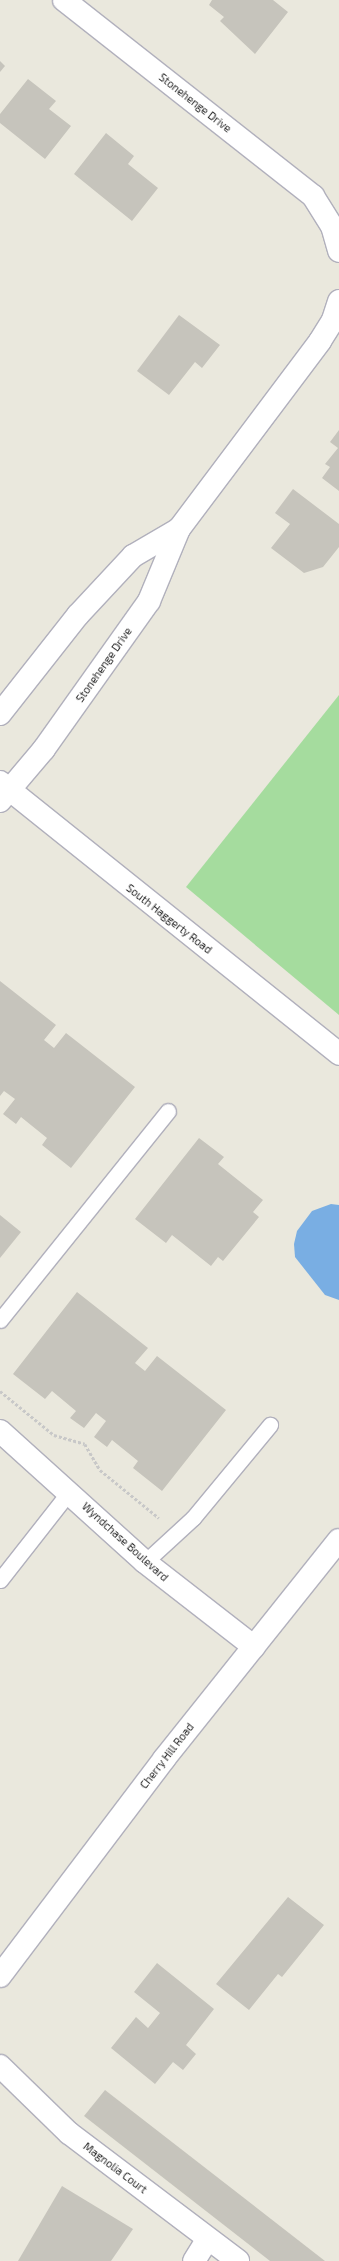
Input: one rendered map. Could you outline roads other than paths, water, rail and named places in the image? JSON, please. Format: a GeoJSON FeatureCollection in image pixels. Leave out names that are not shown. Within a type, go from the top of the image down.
{"type":"FeatureCollection","features":[{"type":"Feature","properties":{"kind":"street","name":"Stonehenge Drive"},"geometry":{"type":"LineString","coordinates":[[64,0],[313,196],[331,208],[339,251]]}},
{"type":"Feature","properties":{"kind":"street","name":"Stonehenge Drive"},"geometry":{"type":"LineString","coordinates":[[3,791],[44,749],[149,602],[179,529],[337,313]]}},
{"type":"Feature","properties":{"kind":"street","name":"Stonehenge Drive"},"geometry":{"type":"LineString","coordinates":[[0,714],[78,615],[133,556],[179,529]]}},
{"type":"Feature","properties":{"kind":"street","name":"South Haggerty Road"},"geometry":{"type":"LineString","coordinates":[[3,791],[339,1054]]}},
{"type":"Feature","properties":{"kind":"street","name":"Wyndchase Boulevard"},"geometry":{"type":"LineString","coordinates":[[0,1431],[145,1562],[254,1647]]}},
{"type":"Feature","properties":{"kind":"street","name":"Cherry Hill Road"},"geometry":{"type":"LineString","coordinates":[[0,1976],[254,1647],[339,1540]]}},
{"type":"Feature","properties":{"kind":"street","name":"Magnolia Court"},"geometry":{"type":"LineString","coordinates":[[0,2066],[69,2133],[238,2261]]}},
{"type":"Feature","properties":{"kind":"street"},"geometry":{"type":"LineString","coordinates":[[194,2261],[208,2239]]}},
{"type":"Feature","properties":{"kind":"lane"},"geometry":{"type":"LineString","coordinates":[[0,1320],[168,1111]]}},
{"type":"Feature","properties":{"kind":"lane"},"geometry":{"type":"LineString","coordinates":[[145,1562],[193,1518],[270,1425]]}},
{"type":"Feature","properties":{"kind":"lane"},"geometry":{"type":"LineString","coordinates":[[0,1580],[69,1492]]}},
{"type":"Feature","properties":{"kind":"water"},"geometry":{"type":"Polygon","coordinates":[[[331,1204],[339,1205],[339,1300],[325,1295],[295,1257],[294,1244],[297,1231],[312,1211],[331,1204]]]}}]}
